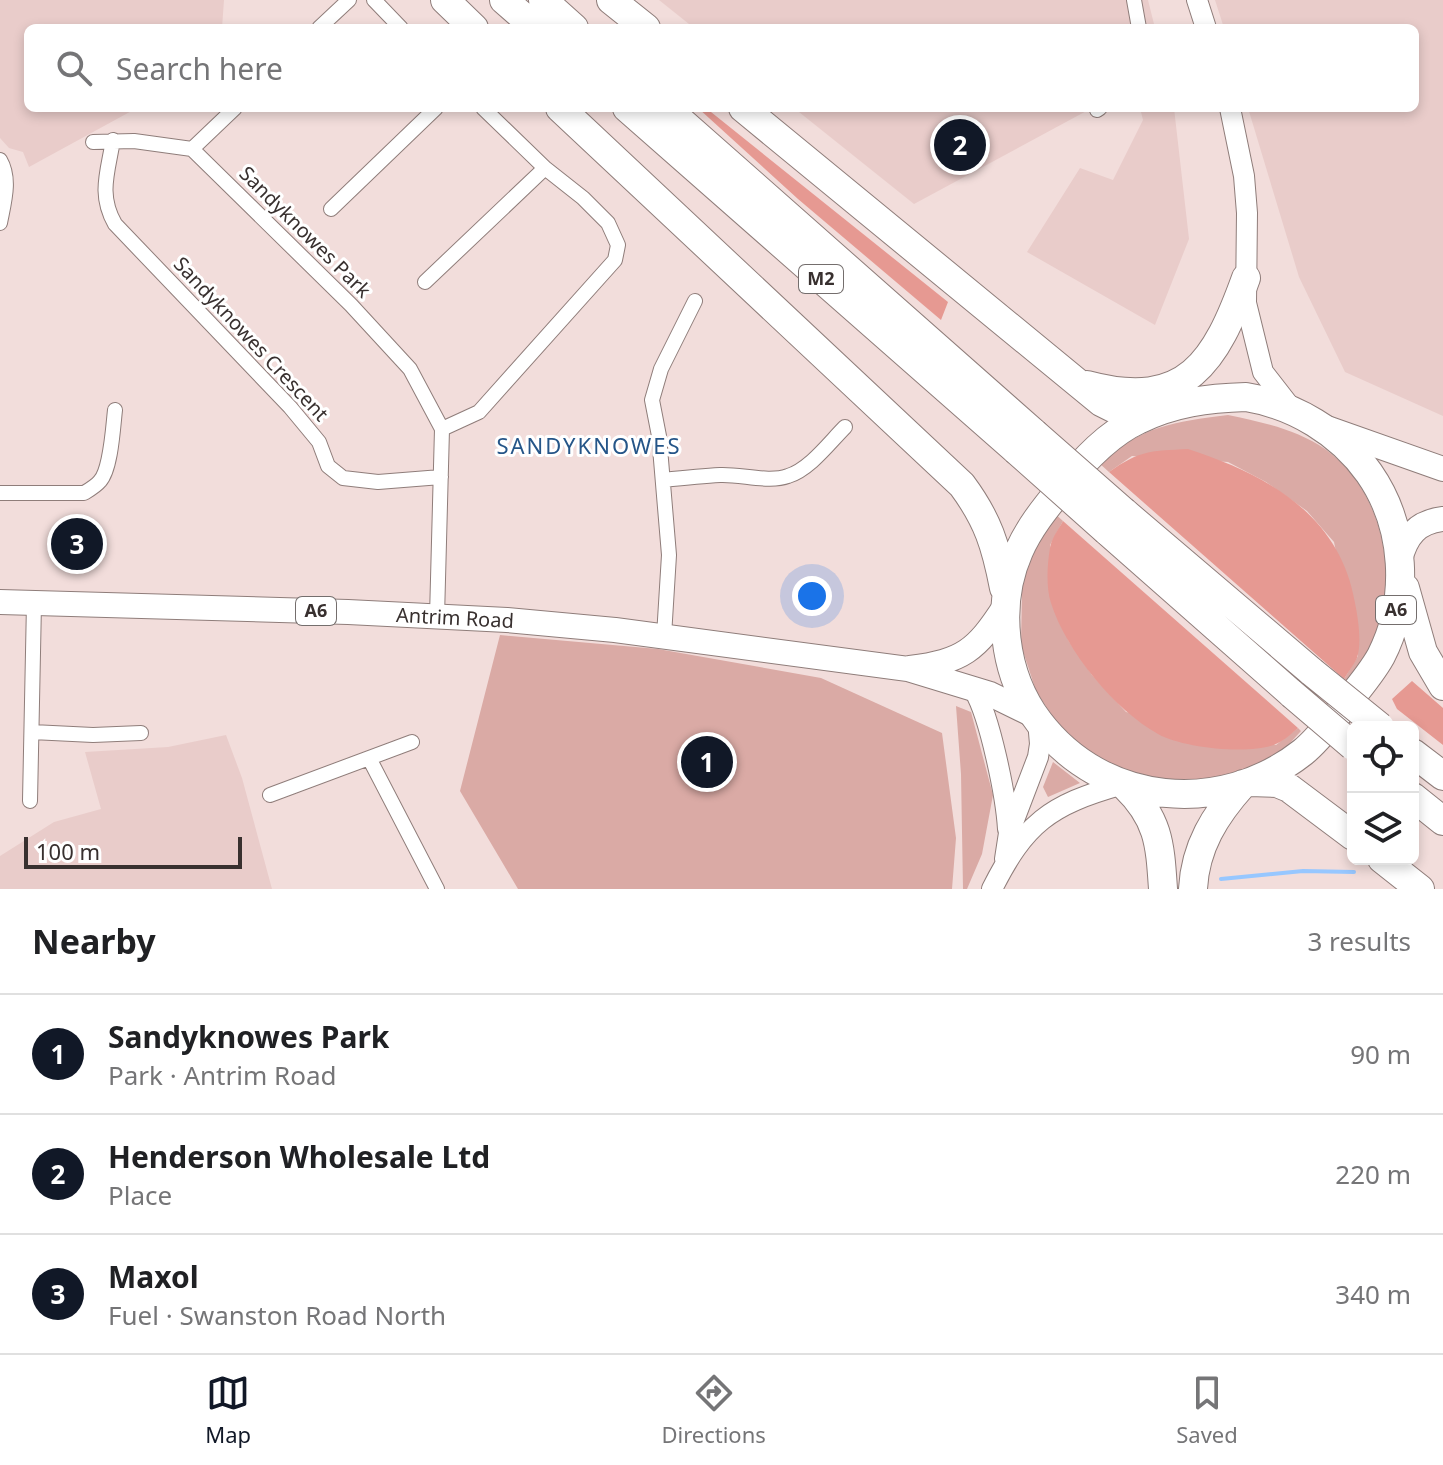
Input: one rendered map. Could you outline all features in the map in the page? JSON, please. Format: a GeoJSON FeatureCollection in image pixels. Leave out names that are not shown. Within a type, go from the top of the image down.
{"type":"FeatureCollection","features":[{"type":"Feature","properties":{"kind":"highway"},"geometry":{"type":"LineString","coordinates":[[445,0],[470,24]]}},
{"type":"Feature","properties":{"kind":"highway"},"geometry":{"type":"LineString","coordinates":[[504,0],[531,24]]}},
{"type":"Feature","properties":{"kind":"highway"},"geometry":{"type":"LineString","coordinates":[[543,0],[570,24]]}},
{"type":"Feature","properties":{"kind":"highway"},"geometry":{"type":"LineString","coordinates":[[611,0],[641,24]]}},
{"type":"Feature","properties":{"kind":"highway"},"geometry":{"type":"LineString","coordinates":[[564,112],[962,485],[978,506],[995,540],[1006,602]]}},
{"type":"Feature","properties":{"kind":"highway","name":"M2"},"geometry":{"type":"LineString","coordinates":[[632,112],[1116,521],[1292,694],[1347,741]]}},
{"type":"Feature","properties":{"kind":"highway","name":"M2"},"geometry":{"type":"LineString","coordinates":[[670,112],[1025,441]]}},
{"type":"Feature","properties":{"kind":"highway"},"geometry":{"type":"LineString","coordinates":[[748,112],[1109,408],[1123,413],[1160,410]]}},
{"type":"Feature","properties":{"kind":"highway"},"geometry":{"type":"LineString","coordinates":[[1079,383],[1133,393],[1177,384],[1193,373],[1219,344],[1246,291]]}},
{"type":"Feature","properties":{"kind":"highway","name":"A6"},"geometry":{"type":"LineString","coordinates":[[1246,397],[1270,401],[1306,418],[1347,448],[1372,477],[1390,515],[1400,564],[1395,617],[1381,655],[1315,741],[1287,763],[1246,783],[1184,794],[1123,786],[1064,750],[1036,718],[1014,671],[1008,649],[1006,602],[1018,553],[1028,532],[1052,499],[1098,447],[1135,421],[1160,410],[1197,401],[1246,397]]}},
{"type":"Feature","properties":{"kind":"highway","name":"M2"},"geometry":{"type":"LineString","coordinates":[[1116,521],[1373,721]]}},
{"type":"Feature","properties":{"kind":"highway"},"geometry":{"type":"LineString","coordinates":[[1400,564],[1414,628],[1423,652],[1443,686]]}},
{"type":"Feature","properties":{"kind":"highway"},"geometry":{"type":"LineString","coordinates":[[1419,758],[1443,776]]}},
{"type":"Feature","properties":{"kind":"highway"},"geometry":{"type":"LineString","coordinates":[[1193,889],[1194,870],[1209,828],[1246,783],[1277,783],[1289,788],[1347,832]]}},
{"type":"Feature","properties":{"kind":"highway"},"geometry":{"type":"LineString","coordinates":[[1123,786],[1143,805],[1156,829],[1163,889]]}},
{"type":"Feature","properties":{"kind":"highway"},"geometry":{"type":"LineString","coordinates":[[1419,802],[1443,821]]}},
{"type":"Feature","properties":{"kind":"highway"},"geometry":{"type":"LineString","coordinates":[[1390,865],[1420,889]]}},
{"type":"Feature","properties":{"kind":"main road"},"geometry":{"type":"LineString","coordinates":[[1197,0],[1205,24]]}},
{"type":"Feature","properties":{"kind":"main road"},"geometry":{"type":"LineString","coordinates":[[1231,112],[1244,176],[1246,291],[1263,372],[1282,399],[1306,418]]}},
{"type":"Feature","properties":{"kind":"main road"},"geometry":{"type":"LineString","coordinates":[[1160,410],[1203,377],[1230,342],[1246,291]]}},
{"type":"Feature","properties":{"kind":"main road","name":"A6"},"geometry":{"type":"LineString","coordinates":[[1306,418],[1443,469]]}},
{"type":"Feature","properties":{"kind":"main road","name":"A6"},"geometry":{"type":"LineString","coordinates":[[1400,564],[1408,536],[1419,526],[1443,519]]}},
{"type":"Feature","properties":{"kind":"main road","name":"Antrim Road"},"geometry":{"type":"LineString","coordinates":[[0,602],[507,620],[664,636],[908,669],[990,694],[1036,718]]}},
{"type":"Feature","properties":{"kind":"main road","name":"Antrim Road"},"geometry":{"type":"LineString","coordinates":[[908,669],[954,660],[967,652],[981,640],[1006,602]]}},
{"type":"Feature","properties":{"kind":"main road"},"geometry":{"type":"LineString","coordinates":[[974,690],[980,701],[992,747],[1007,810],[1009,833]]}},
{"type":"Feature","properties":{"kind":"main road"},"geometry":{"type":"LineString","coordinates":[[1004,866],[1009,833],[1034,770],[1040,744],[1036,718]]}},
{"type":"Feature","properties":{"kind":"main road"},"geometry":{"type":"LineString","coordinates":[[992,889],[1027,832],[1054,809],[1074,799],[1123,786]]}},
{"type":"Feature","properties":{"kind":"street"},"geometry":{"type":"LineString","coordinates":[[323,24],[349,0]]}},
{"type":"Feature","properties":{"kind":"street"},"geometry":{"type":"LineString","coordinates":[[374,0],[397,24]]}},
{"type":"Feature","properties":{"kind":"street"},"geometry":{"type":"LineString","coordinates":[[1134,0],[1138,24]]}},
{"type":"Feature","properties":{"kind":"street"},"geometry":{"type":"LineString","coordinates":[[93,142],[169,143],[192,149],[231,112]]}},
{"type":"Feature","properties":{"kind":"street"},"geometry":{"type":"LineString","coordinates":[[331,209],[432,112]]}},
{"type":"Feature","properties":{"kind":"street"},"geometry":{"type":"LineString","coordinates":[[437,617],[442,429],[479,412],[615,260],[618,245],[608,223],[487,112]]}},
{"type":"Feature","properties":{"kind":"street","name":"Sandyknowes Crescent"},"geometry":{"type":"LineString","coordinates":[[113,140],[104,185],[106,208],[115,224],[290,407],[319,442],[328,466],[343,478],[378,482],[441,477]]}},
{"type":"Feature","properties":{"kind":"street","name":"Sandyknowes Park"},"geometry":{"type":"LineString","coordinates":[[192,149],[351,305],[410,369],[442,429]]}},
{"type":"Feature","properties":{"kind":"street"},"geometry":{"type":"LineString","coordinates":[[0,223],[6,190],[3,165]]}},
{"type":"Feature","properties":{"kind":"street"},"geometry":{"type":"LineString","coordinates":[[425,282],[545,168]]}},
{"type":"Feature","properties":{"kind":"street"},"geometry":{"type":"LineString","coordinates":[[664,636],[669,555],[652,400],[661,369],[695,301]]}},
{"type":"Feature","properties":{"kind":"street"},"geometry":{"type":"LineString","coordinates":[[0,493],[84,493],[101,481],[115,410]]}},
{"type":"Feature","properties":{"kind":"street"},"geometry":{"type":"LineString","coordinates":[[663,480],[720,475],[758,476],[772,480],[791,476],[813,460],[845,427]]}},
{"type":"Feature","properties":{"kind":"street"},"geometry":{"type":"LineString","coordinates":[[30,801],[34,603]]}},
{"type":"Feature","properties":{"kind":"street"},"geometry":{"type":"LineString","coordinates":[[32,732],[93,735],[141,733]]}},
{"type":"Feature","properties":{"kind":"street"},"geometry":{"type":"LineString","coordinates":[[270,795],[412,742]]}},
{"type":"Feature","properties":{"kind":"street"},"geometry":{"type":"LineString","coordinates":[[369,758],[437,889]]}},
{"type":"Feature","properties":{"kind":"shaded area"},"geometry":{"type":"Polygon","coordinates":[[[0,0],[224,0],[222,24],[24,24],[24,112],[130,112],[29,167],[23,152],[9,148],[0,138],[0,0]]]}},
{"type":"Feature","properties":{"kind":"shaded area"},"geometry":{"type":"Polygon","coordinates":[[[659,0],[1148,0],[1154,24],[689,24],[659,0]]]}},
{"type":"Feature","properties":{"kind":"shaded area"},"geometry":{"type":"Polygon","coordinates":[[[1215,0],[1443,0],[1443,416],[1345,372],[1299,277],[1249,112],[1419,112],[1419,24],[1223,24],[1215,0]]]}},
{"type":"Feature","properties":{"kind":"shaded area"},"geometry":{"type":"Polygon","coordinates":[[[702,112],[711,112],[948,302],[941,320],[798,199],[702,112]]]}},
{"type":"Feature","properties":{"kind":"shaded area"},"geometry":{"type":"Polygon","coordinates":[[[799,112],[1085,112],[914,204],[799,112]]]}},
{"type":"Feature","properties":{"kind":"shaded area"},"geometry":{"type":"Polygon","coordinates":[[[1141,112],[1174,112],[1189,239],[1155,325],[1027,252],[1080,168],[1113,180],[1143,120],[1141,112]]]}},
{"type":"Feature","properties":{"kind":"shaded area"},"geometry":{"type":"Polygon","coordinates":[[[1228,415],[1290,431],[1325,449],[1346,468],[1363,491],[1375,517],[1383,546],[1386,575],[1384,605],[1378,633],[1367,659],[1348,682],[1344,679],[1358,656],[1334,542],[1307,511],[1266,482],[1228,462],[1132,456],[1109,472],[1099,463],[1145,433],[1191,420],[1228,415]]]}},
{"type":"Feature","properties":{"kind":"shaded area"},"geometry":{"type":"Polygon","coordinates":[[[1188,449],[1218,459],[1272,486],[1317,522],[1334,545],[1347,572],[1359,630],[1357,658],[1344,679],[1109,472],[1129,459],[1146,453],[1188,449]]]}},
{"type":"Feature","properties":{"kind":"shaded area"},"geometry":{"type":"Polygon","coordinates":[[[1053,512],[1063,521],[1050,545],[1068,640],[1092,675],[1126,712],[1276,745],[1298,728],[1301,731],[1281,753],[1246,771],[1204,782],[1157,784],[1103,767],[1066,737],[1036,691],[1021,645],[1022,589],[1030,554],[1053,512]]]}},
{"type":"Feature","properties":{"kind":"shaded area"},"geometry":{"type":"Polygon","coordinates":[[[1063,521],[1298,728],[1281,742],[1267,747],[1218,749],[1169,739],[1125,710],[1080,659],[1051,603],[1049,555],[1052,541],[1063,521]]]}},
{"type":"Feature","properties":{"kind":"shaded area"},"geometry":{"type":"Polygon","coordinates":[[[500,635],[658,649],[821,678],[942,733],[956,838],[952,889],[518,889],[460,791],[500,635]]]}},
{"type":"Feature","properties":{"kind":"shaded area"},"geometry":{"type":"Polygon","coordinates":[[[1412,681],[1443,708],[1443,745],[1419,726],[1419,721],[1412,721],[1397,709],[1392,699],[1412,681]]]}},
{"type":"Feature","properties":{"kind":"shaded area"},"geometry":{"type":"Polygon","coordinates":[[[956,706],[971,712],[993,795],[982,854],[967,889],[963,889],[956,706]]]}},
{"type":"Feature","properties":{"kind":"shaded area"},"geometry":{"type":"Polygon","coordinates":[[[226,735],[242,778],[272,889],[0,889],[0,856],[54,822],[101,809],[85,752],[168,747],[226,735]]]}},
{"type":"Feature","properties":{"kind":"shaded area"},"geometry":{"type":"Polygon","coordinates":[[[1053,762],[1080,783],[1048,797],[1043,787],[1053,762]]]}},
{"type":"Feature","properties":{"kind":"waterway"},"geometry":{"type":"LineString","coordinates":[[1221,879],[1303,871],[1354,872]]}},
{"type":"Feature","properties":{"kind":"place","name":"Henderson Wholesale Ltd"},"geometry":{"type":"Point","coordinates":[960,145]}},
{"type":"Feature","properties":{"kind":"place","name":"Maxol"},"geometry":{"type":"Point","coordinates":[77,544]}},
{"type":"Feature","properties":{"kind":"place","name":"Sandyknowes Park"},"geometry":{"type":"Point","coordinates":[707,762]}},
{"type":"Feature","properties":{"kind":"district","name":"SANDYKNOWES"},"geometry":{"type":"Point","coordinates":[589,446]}}]}
